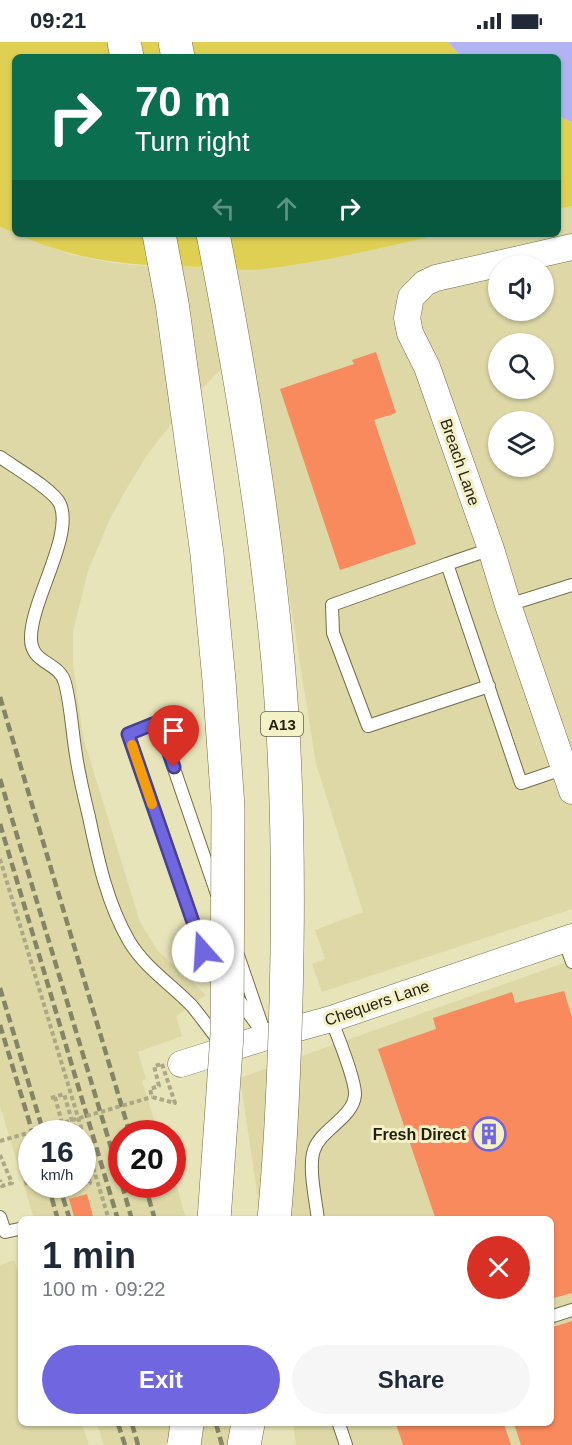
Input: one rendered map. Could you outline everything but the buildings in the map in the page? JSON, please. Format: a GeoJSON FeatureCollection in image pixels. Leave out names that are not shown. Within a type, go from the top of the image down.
{"type":"FeatureCollection","features":[{"type":"Feature","properties":{"kind":"highway"},"geometry":{"type":"LineString","coordinates":[[160,237],[172,303],[207,554],[228,807],[227,1035],[214,1216]]}},
{"type":"Feature","properties":{"kind":"highway","name":"A13"},"geometry":{"type":"LineString","coordinates":[[214,237],[250,431],[278,663],[284,763],[288,912],[284,1050],[274,1216]]}},
{"type":"Feature","properties":{"kind":"highway"},"geometry":{"type":"LineString","coordinates":[[184,1445],[187,1426]]}},
{"type":"Feature","properties":{"kind":"highway"},"geometry":{"type":"LineString","coordinates":[[244,1445],[248,1426]]}},
{"type":"Feature","properties":{"kind":"street","name":"Breach Lane"},"geometry":{"type":"LineString","coordinates":[[569,780],[508,605],[491,549],[427,367],[410,333],[407,318],[411,297],[425,283],[436,278],[572,247]]}},
{"type":"Feature","properties":{"kind":"street","name":"Chequers Lane"},"geometry":{"type":"LineString","coordinates":[[181,1064],[266,1036],[331,1019],[569,946]]}},
{"type":"Feature","properties":{"kind":"lane"},"geometry":{"type":"LineString","coordinates":[[0,457],[51,491],[60,504],[64,521],[30,636],[31,649],[65,681],[76,757],[99,866],[112,908],[130,942],[149,968],[191,1006],[225,1049]]}},
{"type":"Feature","properties":{"kind":"lane"},"geometry":{"type":"LineString","coordinates":[[489,686],[368,726],[333,633],[332,605],[491,549]]}},
{"type":"Feature","properties":{"kind":"lane"},"geometry":{"type":"LineString","coordinates":[[447,564],[521,783],[569,780]]}},
{"type":"Feature","properties":{"kind":"lane"},"geometry":{"type":"LineString","coordinates":[[508,605],[572,585]]}},
{"type":"Feature","properties":{"kind":"lane"},"geometry":{"type":"LineString","coordinates":[[158,722],[266,1036],[203,951],[128,734],[158,722]]}},
{"type":"Feature","properties":{"kind":"lane"},"geometry":{"type":"LineString","coordinates":[[318,1216],[313,1151],[318,1140],[351,1105],[355,1094],[331,1019]]}},
{"type":"Feature","properties":{"kind":"lane"},"geometry":{"type":"LineString","coordinates":[[0,1217],[5,1232],[18,1229]]}},
{"type":"Feature","properties":{"kind":"lane"},"geometry":{"type":"LineString","coordinates":[[554,1316],[572,1310]]}},
{"type":"Feature","properties":{"kind":"lane"},"geometry":{"type":"LineString","coordinates":[[340,1426],[346,1445]]}},
{"type":"Feature","properties":{"kind":"path"},"geometry":{"type":"LineString","coordinates":[[0,859],[107,1216]]}},
{"type":"Feature","properties":{"kind":"path"},"geometry":{"type":"LineString","coordinates":[[152,1097],[150,1089],[159,1086],[157,1076]]}},
{"type":"Feature","properties":{"kind":"path"},"geometry":{"type":"LineString","coordinates":[[72,1120],[152,1097],[175,1103],[170,1088]]}},
{"type":"Feature","properties":{"kind":"path"},"geometry":{"type":"LineString","coordinates":[[61,1120],[53,1098],[64,1094],[72,1120]]}},
{"type":"Feature","properties":{"kind":"path"},"geometry":{"type":"LineString","coordinates":[[0,1141],[18,1136]]}},
{"type":"Feature","properties":{"kind":"path"},"geometry":{"type":"LineString","coordinates":[[0,1155],[12,1183],[2,1186],[0,1180]]}},
{"type":"Feature","properties":{"kind":"shaded area"},"geometry":{"type":"Polygon","coordinates":[[[0,42],[448,42],[459,54],[12,54],[12,232],[0,227],[0,42]]]}},
{"type":"Feature","properties":{"kind":"shaded area"},"geometry":{"type":"Polygon","coordinates":[[[561,117],[572,122],[572,206],[561,208],[561,117]]]}},
{"type":"Feature","properties":{"kind":"shaded area"},"geometry":{"type":"Polygon","coordinates":[[[572,206],[572,909],[322,992],[312,964],[325,959],[315,930],[363,912],[316,764],[249,343],[214,376],[176,418],[147,455],[109,521],[88,571],[73,631],[73,663],[83,737],[140,922],[158,951],[206,995],[176,1016],[182,1036],[138,1052],[146,1079],[142,1081],[154,1120],[108,1120],[108,1198],[180,1198],[185,1216],[33,1216],[28,1198],[96,1198],[96,1120],[18,1120],[18,1166],[0,1106],[0,227],[12,232],[12,237],[26,237],[69,254],[113,263],[262,269],[361,252],[429,237],[561,237],[561,208],[572,206]]]}},
{"type":"Feature","properties":{"kind":"shaded area"},"geometry":{"type":"Polygon","coordinates":[[[24,237],[430,237],[354,254],[249,270],[131,264],[86,257],[24,237]]]}},
{"type":"Feature","properties":{"kind":"shaded area"},"geometry":{"type":"Polygon","coordinates":[[[572,960],[572,1445],[296,1445],[293,1426],[554,1426],[554,1216],[261,1216],[240,1078],[572,960]]]}},
{"type":"Feature","properties":{"kind":"shaded area"},"geometry":{"type":"Polygon","coordinates":[[[14,1260],[18,1270],[18,1426],[83,1426],[89,1445],[0,1445],[0,1265],[14,1260]]]}},
{"type":"Feature","properties":{"kind":"shaded area"},"geometry":{"type":"Polygon","coordinates":[[[98,1426],[248,1426],[253,1445],[104,1445],[98,1426]]]}},
{"type":"Feature","properties":{"kind":"water"},"geometry":{"type":"Polygon","coordinates":[[[448,42],[572,42],[572,122],[561,117],[561,54],[459,54],[448,42]]]}},
{"type":"Feature","properties":{"kind":"railway"},"geometry":{"type":"LineString","coordinates":[[0,697],[126,1120]]}},
{"type":"Feature","properties":{"kind":"railway"},"geometry":{"type":"LineString","coordinates":[[0,779],[108,1138]]}},
{"type":"Feature","properties":{"kind":"railway"},"geometry":{"type":"LineString","coordinates":[[0,824],[117,1216]]}},
{"type":"Feature","properties":{"kind":"railway"},"geometry":{"type":"LineString","coordinates":[[0,988],[40,1120]]}},
{"type":"Feature","properties":{"kind":"railway"},"geometry":{"type":"LineString","coordinates":[[0,1025],[29,1120]]}},
{"type":"Feature","properties":{"kind":"railway"},"geometry":{"type":"LineString","coordinates":[[52,1198],[57,1216]]}},
{"type":"Feature","properties":{"kind":"railway"},"geometry":{"type":"LineString","coordinates":[[63,1198],[69,1216]]}},
{"type":"Feature","properties":{"kind":"railway"},"geometry":{"type":"LineString","coordinates":[[126,1198],[131,1216]]}},
{"type":"Feature","properties":{"kind":"railway"},"geometry":{"type":"LineString","coordinates":[[149,1198],[154,1216]]}},
{"type":"Feature","properties":{"kind":"railway"},"geometry":{"type":"LineString","coordinates":[[119,1426],[125,1445]]}},
{"type":"Feature","properties":{"kind":"railway"},"geometry":{"type":"LineString","coordinates":[[133,1426],[138,1445]]}},
{"type":"Feature","properties":{"kind":"railway"},"geometry":{"type":"LineString","coordinates":[[180,1426],[185,1445]]}},
{"type":"Feature","properties":{"kind":"railway"},"geometry":{"type":"LineString","coordinates":[[194,1426],[199,1445]]}},
{"type":"Feature","properties":{"kind":"railway"},"geometry":{"type":"LineString","coordinates":[[217,1426],[222,1445]]}},
{"type":"Feature","properties":{"kind":"slow traffic"},"geometry":{"type":"LineString","coordinates":[[132,745],[152,804]]}},
{"type":"Feature","properties":{"kind":"place","name":"Fresh Direct"},"geometry":{"type":"Point","coordinates":[489,1134]}},
{"type":"Feature","properties":{"kind":"route"},"geometry":{"type":"LineString","coordinates":[[174,767],[158,722],[128,734],[203,951]]}}]}
